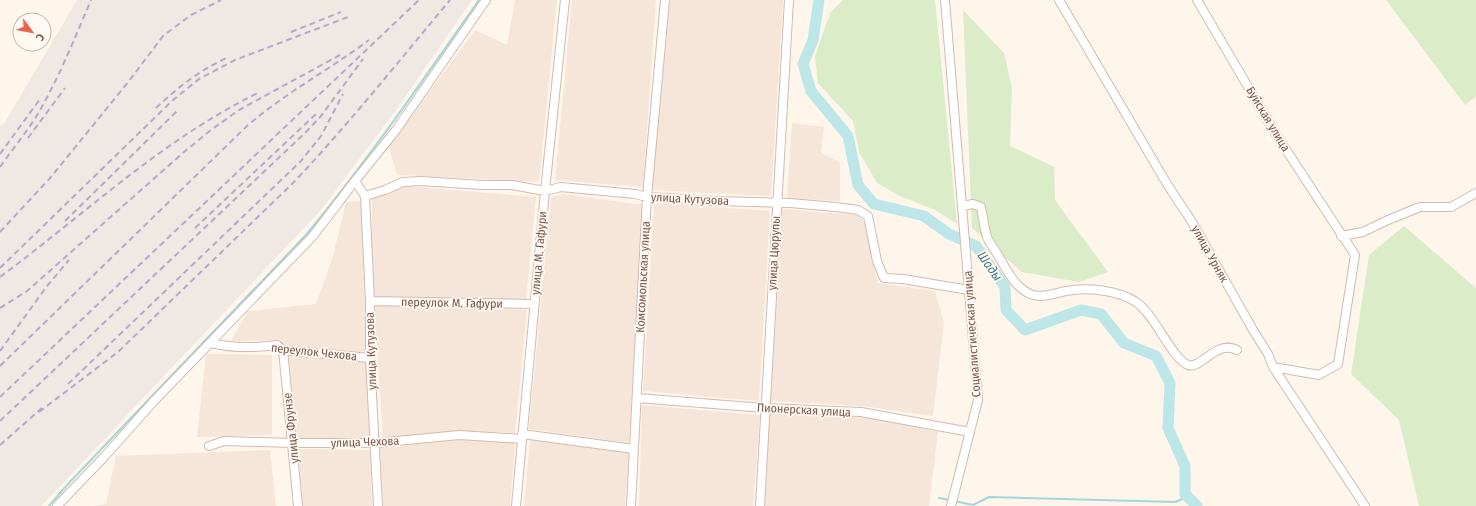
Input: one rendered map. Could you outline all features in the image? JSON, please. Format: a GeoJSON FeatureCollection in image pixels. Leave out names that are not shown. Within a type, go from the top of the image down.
{"type":"FeatureCollection","features":[{"type":"Feature","properties":{"kind":"street"},"geometry":{"type":"LineString","coordinates":[[57,506],[105,456],[154,401],[313,236],[396,130],[486,0]]}},
{"type":"Feature","properties":{"kind":"street","name":"улица М. Гафури"},"geometry":{"type":"LineString","coordinates":[[516,506],[545,190],[565,0]]}},
{"type":"Feature","properties":{"kind":"street","name":"Комсомольская улица"},"geometry":{"type":"LineString","coordinates":[[631,506],[647,197],[665,0]]}},
{"type":"Feature","properties":{"kind":"street","name":"улица Цюрупы"},"geometry":{"type":"LineString","coordinates":[[760,506],[789,0]]}},
{"type":"Feature","properties":{"kind":"street","name":"Социалистическая улица"},"geometry":{"type":"LineString","coordinates":[[945,0],[978,400],[951,505]]}},
{"type":"Feature","properties":{"kind":"street","name":"улица Урняк"},"geometry":{"type":"LineString","coordinates":[[1059,0],[1167,184],[1192,222],[1268,354],[1273,367],[1365,506]]}},
{"type":"Feature","properties":{"kind":"street","name":"Буйская улица"},"geometry":{"type":"LineString","coordinates":[[1197,0],[1278,136],[1341,236],[1355,255],[1338,364],[1319,375],[1273,367]]}},
{"type":"Feature","properties":{"kind":"street"},"geometry":{"type":"LineString","coordinates":[[355,181],[365,196]]}},
{"type":"Feature","properties":{"kind":"street","name":"улица Кутузова"},"geometry":{"type":"LineString","coordinates":[[378,506],[376,443],[370,358],[370,301],[365,196],[385,190],[403,182],[420,181],[482,185],[512,185],[545,190],[561,187],[635,194],[647,197],[777,203],[858,210],[868,216],[877,262],[884,278],[903,279],[969,290]]}},
{"type":"Feature","properties":{"kind":"street"},"geometry":{"type":"LineString","coordinates":[[1341,236],[1363,232],[1420,207],[1451,207],[1476,193]]}},
{"type":"Feature","properties":{"kind":"street"},"geometry":{"type":"LineString","coordinates":[[962,206],[973,204],[981,207],[987,238],[1012,280],[1024,291],[1034,295],[1046,296],[1067,290],[1089,288],[1128,297],[1138,303],[1152,319],[1174,352],[1184,363],[1189,366],[1195,365],[1222,348],[1233,348],[1237,350]]}},
{"type":"Feature","properties":{"kind":"street","name":"переулок М. Гафури"},"geometry":{"type":"LineString","coordinates":[[370,301],[534,304]]}},
{"type":"Feature","properties":{"kind":"street","name":"переулок Чехова"},"geometry":{"type":"LineString","coordinates":[[210,343],[231,347],[262,347],[277,345],[283,350],[370,358]]}},
{"type":"Feature","properties":{"kind":"street","name":"улица Фрунзе"},"geometry":{"type":"LineString","coordinates":[[283,350],[298,506]]}},
{"type":"Feature","properties":{"kind":"street","name":"Пионерская улица"},"geometry":{"type":"LineString","coordinates":[[637,398],[765,408],[861,412],[970,432]]}},
{"type":"Feature","properties":{"kind":"street","name":"улица Чехова"},"geometry":{"type":"LineString","coordinates":[[209,446],[224,441],[376,443],[459,435],[522,437],[634,449]]}},
{"type":"Feature","properties":{"kind":"shaded area"},"geometry":{"type":"Polygon","coordinates":[[[77,0],[472,0],[396,110],[320,211],[41,506],[0,506],[0,126],[4,124],[46,52],[52,52],[52,42],[77,0]]]}},
{"type":"Feature","properties":{"kind":"shaded area"},"geometry":{"type":"Polygon","coordinates":[[[515,0],[557,0],[539,182],[397,175],[389,147],[475,30],[507,45],[515,0]]]}},
{"type":"Feature","properties":{"kind":"shaded area"},"geometry":{"type":"Polygon","coordinates":[[[572,0],[656,0],[643,187],[555,180],[572,0]]]}},
{"type":"Feature","properties":{"kind":"shaded area"},"geometry":{"type":"Polygon","coordinates":[[[669,0],[783,0],[771,196],[652,190],[669,0]]]}},
{"type":"Feature","properties":{"kind":"shaded area"},"geometry":{"type":"Polygon","coordinates":[[[792,123],[824,127],[821,153],[840,162],[840,201],[787,198],[792,123]]]}},
{"type":"Feature","properties":{"kind":"shaded area"},"geometry":{"type":"Polygon","coordinates":[[[405,186],[536,197],[526,300],[372,298],[372,199],[405,186]]]}},
{"type":"Feature","properties":{"kind":"shaded area"},"geometry":{"type":"Polygon","coordinates":[[[564,194],[643,205],[629,443],[529,429],[551,197],[564,194]]]}},
{"type":"Feature","properties":{"kind":"shaded area"},"geometry":{"type":"Polygon","coordinates":[[[361,201],[367,354],[285,347],[279,340],[231,341],[248,311],[316,304],[333,256],[346,202],[361,201]]]}},
{"type":"Feature","properties":{"kind":"shaded area"},"geometry":{"type":"Polygon","coordinates":[[[654,203],[770,211],[759,401],[643,391],[654,203]]]}},
{"type":"Feature","properties":{"kind":"shaded area"},"geometry":{"type":"Polygon","coordinates":[[[782,209],[857,215],[864,221],[878,283],[935,291],[944,323],[933,416],[862,406],[770,401],[782,209]]]}},
{"type":"Feature","properties":{"kind":"shaded area"},"geometry":{"type":"Polygon","coordinates":[[[374,305],[527,310],[515,433],[456,431],[383,438],[374,305]]]}},
{"type":"Feature","properties":{"kind":"shaded area"},"geometry":{"type":"Polygon","coordinates":[[[206,354],[272,355],[272,435],[197,437],[206,354]]]}},
{"type":"Feature","properties":{"kind":"shaded area"},"geometry":{"type":"Polygon","coordinates":[[[288,355],[368,362],[371,440],[296,438],[288,355]]]}},
{"type":"Feature","properties":{"kind":"shaded area"},"geometry":{"type":"Polygon","coordinates":[[[642,405],[760,415],[753,506],[639,506],[642,405]]]}},
{"type":"Feature","properties":{"kind":"shaded area"},"geometry":{"type":"Polygon","coordinates":[[[770,413],[873,418],[938,432],[929,506],[764,506],[770,413]]]}},
{"type":"Feature","properties":{"kind":"shaded area"},"geometry":{"type":"Polygon","coordinates":[[[460,440],[515,443],[510,506],[383,506],[380,447],[460,440]]]}},
{"type":"Feature","properties":{"kind":"shaded area"},"geometry":{"type":"Polygon","coordinates":[[[530,440],[629,453],[625,506],[524,506],[530,440]]]}},
{"type":"Feature","properties":{"kind":"shaded area"},"geometry":{"type":"Polygon","coordinates":[[[299,449],[370,450],[372,506],[301,506],[299,449]]]}},
{"type":"Feature","properties":{"kind":"shaded area"},"geometry":{"type":"Polygon","coordinates":[[[270,450],[276,506],[94,506],[106,504],[116,456],[270,450]]]}},
{"type":"Feature","properties":{"kind":"green space"},"geometry":{"type":"Polygon","coordinates":[[[843,0],[935,0],[957,224],[935,210],[900,196],[877,183],[859,152],[853,121],[818,83],[815,56],[830,13],[843,0]]]}},
{"type":"Feature","properties":{"kind":"green space"},"geometry":{"type":"Polygon","coordinates":[[[1386,0],[1476,0],[1476,97],[1465,105],[1386,0]]]}},
{"type":"Feature","properties":{"kind":"green space"},"geometry":{"type":"Polygon","coordinates":[[[963,10],[1004,53],[1012,87],[1010,146],[1054,167],[1055,200],[1108,272],[1079,282],[1022,272],[972,228],[963,10]]]}},
{"type":"Feature","properties":{"kind":"green space"},"geometry":{"type":"Polygon","coordinates":[[[1404,226],[1476,288],[1476,506],[1419,506],[1399,420],[1351,374],[1369,255],[1404,226]]]}},
{"type":"Feature","properties":{"kind":"waterway"},"geometry":{"type":"LineString","coordinates":[[49,506],[67,485],[306,235],[373,149],[479,0]]}},
{"type":"Feature","properties":{"kind":"waterway","name":"Шады"},"geometry":{"type":"LineString","coordinates":[[819,0],[813,40],[803,64],[811,91],[848,136],[858,185],[874,204],[924,216],[949,234],[976,246],[1005,287],[1006,310],[1025,330],[1081,310],[1101,314],[1124,343],[1156,356],[1170,383],[1168,428],[1185,466],[1185,494],[1197,506]]}},
{"type":"Feature","properties":{"kind":"waterway"},"geometry":{"type":"LineString","coordinates":[[954,501],[973,505],[989,497],[1175,502],[1187,497]]}},
{"type":"Feature","properties":{"kind":"waterway"},"geometry":{"type":"LineString","coordinates":[[939,498],[950,500]]}},
{"type":"Feature","properties":{"kind":"railway"},"geometry":{"type":"LineString","coordinates":[[0,167],[32,123],[44,103],[65,60],[91,0]]}},
{"type":"Feature","properties":{"kind":"railway"},"geometry":{"type":"LineString","coordinates":[[0,232],[51,177],[129,81],[163,36],[191,15],[221,0]]}},
{"type":"Feature","properties":{"kind":"railway"},"geometry":{"type":"LineString","coordinates":[[0,397],[419,0]]}},
{"type":"Feature","properties":{"kind":"railway"},"geometry":{"type":"LineString","coordinates":[[39,412],[118,352],[293,183],[353,116],[450,0]]}},
{"type":"Feature","properties":{"kind":"railway"},"geometry":{"type":"LineString","coordinates":[[291,32],[341,12]]}},
{"type":"Feature","properties":{"kind":"railway"},"geometry":{"type":"LineString","coordinates":[[0,268],[173,100],[199,79],[235,60],[348,17]]}},
{"type":"Feature","properties":{"kind":"railway"},"geometry":{"type":"LineString","coordinates":[[0,366],[247,126],[276,103],[369,40]]}},
{"type":"Feature","properties":{"kind":"railway"},"geometry":{"type":"LineString","coordinates":[[0,308],[27,291],[184,152],[211,130],[239,110],[340,55]]}},
{"type":"Feature","properties":{"kind":"railway"},"geometry":{"type":"LineString","coordinates":[[156,108],[190,79],[229,57]]}},
{"type":"Feature","properties":{"kind":"railway"},"geometry":{"type":"LineString","coordinates":[[0,421],[305,133],[321,116],[363,59]]}},
{"type":"Feature","properties":{"kind":"railway"},"geometry":{"type":"LineString","coordinates":[[28,138],[65,88]]}},
{"type":"Feature","properties":{"kind":"railway"},"geometry":{"type":"LineString","coordinates":[[0,277],[158,154],[191,131],[260,92]]}},
{"type":"Feature","properties":{"kind":"railway"},"geometry":{"type":"LineString","coordinates":[[68,384],[301,161],[321,136],[343,94]]}},
{"type":"Feature","properties":{"kind":"railway"},"geometry":{"type":"LineString","coordinates":[[0,154],[40,99]]}},
{"type":"Feature","properties":{"kind":"railway"},"geometry":{"type":"LineString","coordinates":[[65,221],[178,110]]}},
{"type":"Feature","properties":{"kind":"railway"},"geometry":{"type":"LineString","coordinates":[[195,228],[316,114]]}},
{"type":"Feature","properties":{"kind":"railway"},"geometry":{"type":"LineString","coordinates":[[0,351],[47,286],[69,260]]}},
{"type":"Feature","properties":{"kind":"railway"},"geometry":{"type":"LineString","coordinates":[[0,445],[42,408]]}}]}
